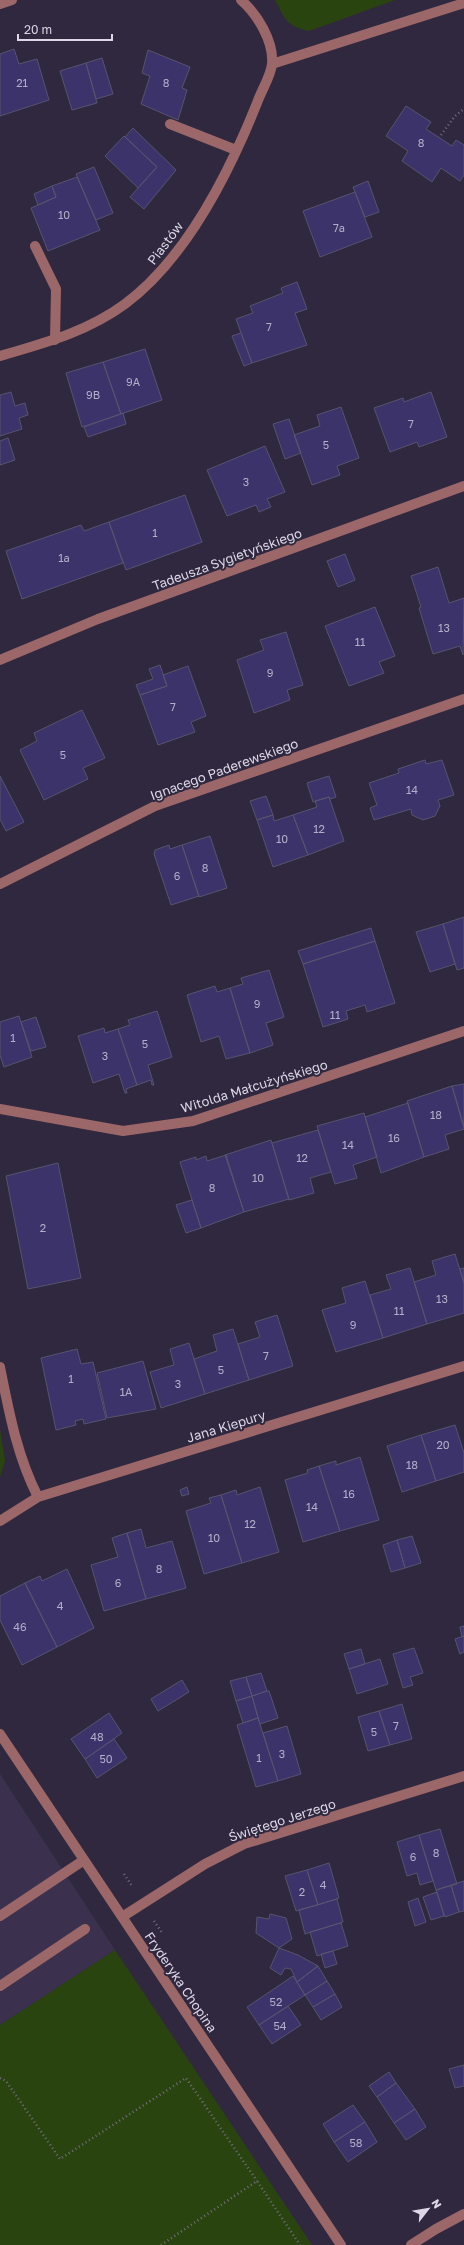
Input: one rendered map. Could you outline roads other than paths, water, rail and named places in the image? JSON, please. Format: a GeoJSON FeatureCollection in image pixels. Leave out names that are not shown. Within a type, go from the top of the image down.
{"type":"FeatureCollection","features":[{"type":"Feature","properties":{"kind":"street"},"geometry":{"type":"LineString","coordinates":[[0,4],[12,0]]}},
{"type":"Feature","properties":{"kind":"street"},"geometry":{"type":"LineString","coordinates":[[240,0],[255,15],[262,27],[267,39],[272,64],[464,3]]}},
{"type":"Feature","properties":{"kind":"street","name":"Piastów"},"geometry":{"type":"LineString","coordinates":[[0,356],[55,340],[99,322],[126,303],[157,275],[189,234],[236,150],[272,64]]}},
{"type":"Feature","properties":{"kind":"street"},"geometry":{"type":"LineString","coordinates":[[170,124],[236,150]]}},
{"type":"Feature","properties":{"kind":"street"},"geometry":{"type":"LineString","coordinates":[[35,246],[56,289],[55,340]]}},
{"type":"Feature","properties":{"kind":"street","name":"Tadeusza Sygietyńskiego"},"geometry":{"type":"LineString","coordinates":[[0,660],[98,619],[464,486]]}},
{"type":"Feature","properties":{"kind":"street","name":"Ignacego Paderewskiego"},"geometry":{"type":"LineString","coordinates":[[0,884],[155,806],[464,699]]}},
{"type":"Feature","properties":{"kind":"street","name":"Witolda Małcużyńskiego"},"geometry":{"type":"LineString","coordinates":[[0,1109],[123,1131],[193,1121],[464,1031]]}},
{"type":"Feature","properties":{"kind":"street","name":"Jana Kiepury"},"geometry":{"type":"LineString","coordinates":[[0,1521],[38,1497],[464,1366]]}},
{"type":"Feature","properties":{"kind":"street"},"geometry":{"type":"LineString","coordinates":[[0,1367],[14,1435],[26,1472],[38,1497]]}},
{"type":"Feature","properties":{"kind":"street","name":"Fryderyka Chopina"},"geometry":{"type":"LineString","coordinates":[[0,1734],[341,2245]]}},
{"type":"Feature","properties":{"kind":"street","name":"Świętego Jerzego"},"geometry":{"type":"LineString","coordinates":[[122,1917],[205,1864],[244,1844],[464,1776]]}},
{"type":"Feature","properties":{"kind":"street"},"geometry":{"type":"LineString","coordinates":[[0,1916],[84,1860]]}},
{"type":"Feature","properties":{"kind":"street"},"geometry":{"type":"LineString","coordinates":[[0,1986],[85,1929]]}},
{"type":"Feature","properties":{"kind":"street"},"geometry":{"type":"LineString","coordinates":[[411,2245],[464,2214]]}}]}
